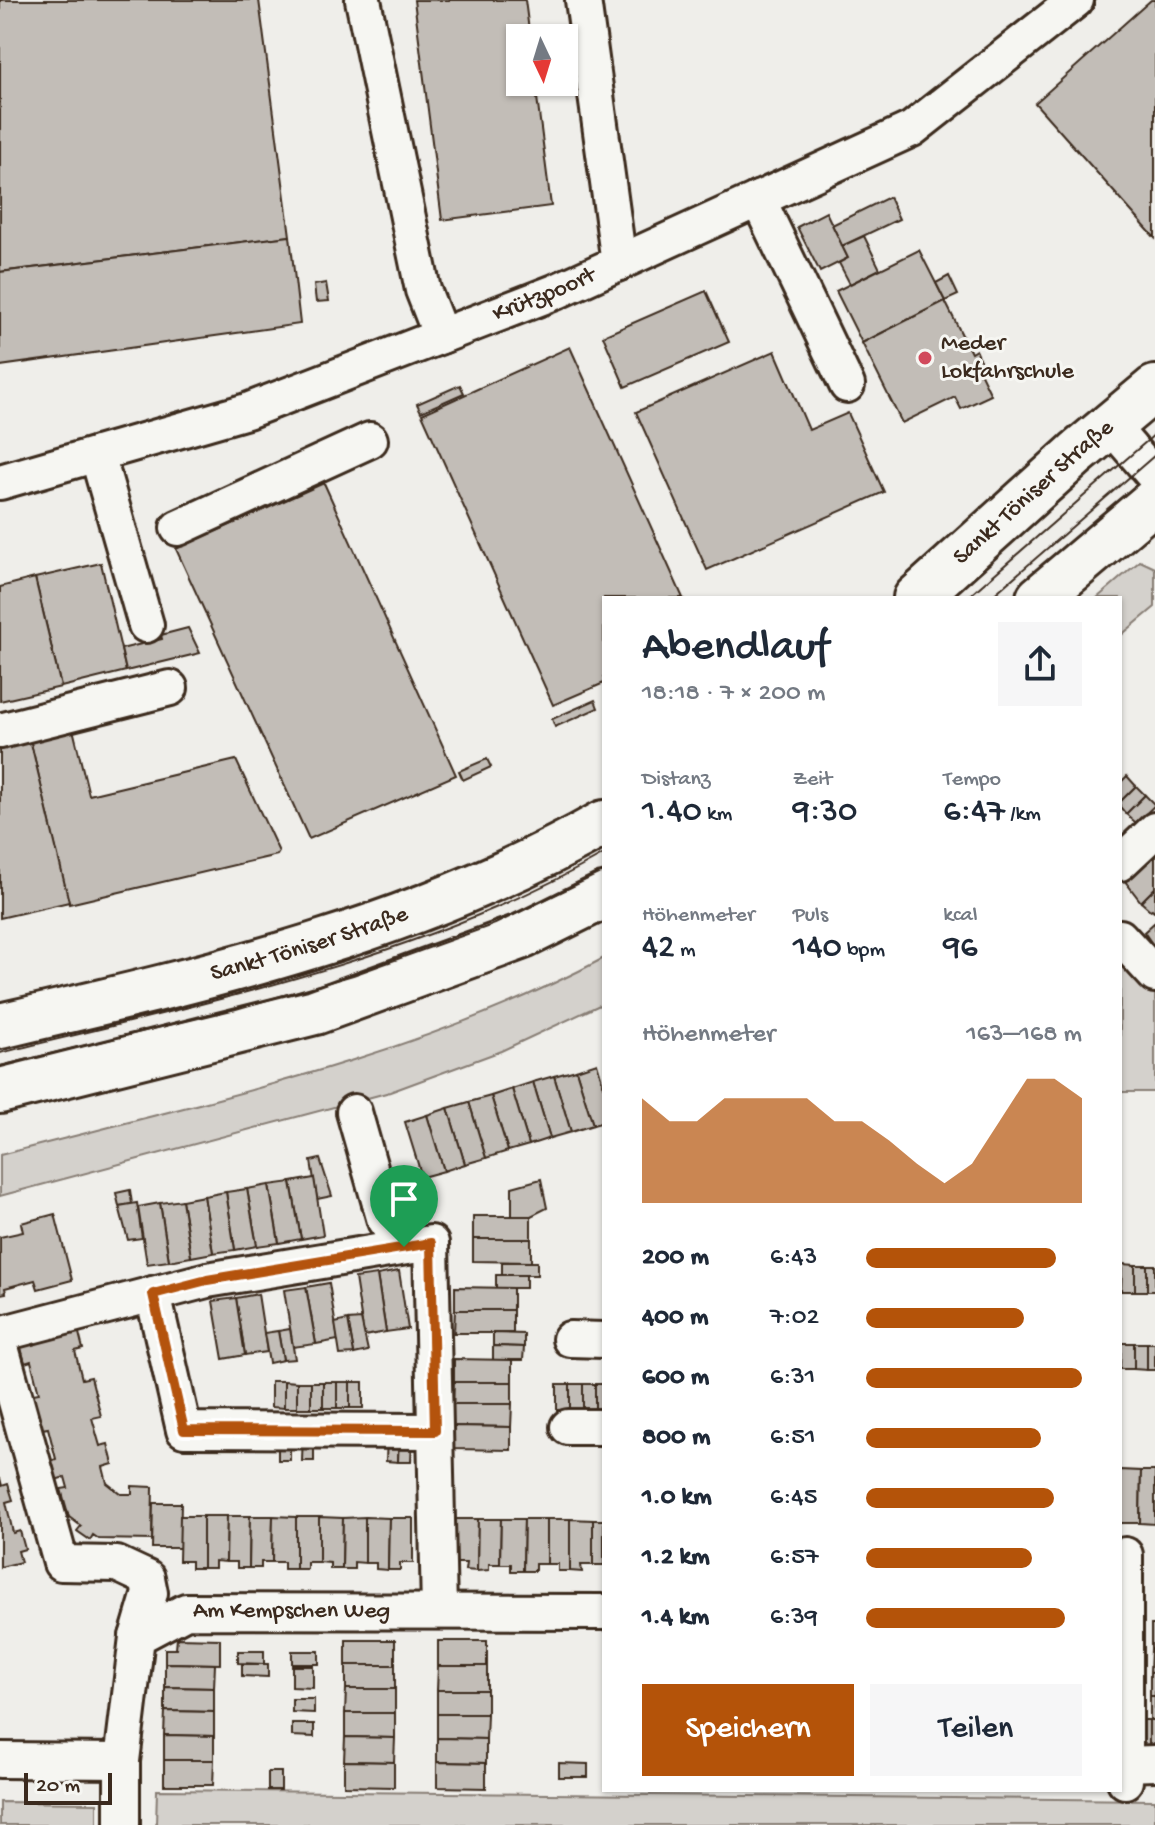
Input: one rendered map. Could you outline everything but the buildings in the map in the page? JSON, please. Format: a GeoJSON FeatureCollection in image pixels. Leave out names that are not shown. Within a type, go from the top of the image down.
{"type":"FeatureCollection","features":[{"type":"Feature","properties":{"kind":"main road","name":"Sankt Töniser Straße"},"geometry":{"type":"LineString","coordinates":[[918,596],[1077,453],[1155,388]]}},
{"type":"Feature","properties":{"kind":"main road"},"geometry":{"type":"LineString","coordinates":[[1041,596],[1155,500]]}},
{"type":"Feature","properties":{"kind":"main road","name":"Sankt Töniser Straße"},"geometry":{"type":"LineString","coordinates":[[0,1026],[310,949],[425,909],[503,876],[602,824]]}},
{"type":"Feature","properties":{"kind":"main road"},"geometry":{"type":"LineString","coordinates":[[0,1091],[315,1012],[523,936],[602,897]]}},
{"type":"Feature","properties":{"kind":"street"},"geometry":{"type":"LineString","coordinates":[[363,0],[423,290],[441,336]]}},
{"type":"Feature","properties":{"kind":"street"},"geometry":{"type":"LineString","coordinates":[[583,0],[619,263]]}},
{"type":"Feature","properties":{"kind":"street","name":"Krützpoort"},"geometry":{"type":"LineString","coordinates":[[0,482],[247,411],[555,292],[912,129],[1050,12],[1076,0]]}},
{"type":"Feature","properties":{"kind":"street"},"geometry":{"type":"LineString","coordinates":[[758,199],[847,385]]}},
{"type":"Feature","properties":{"kind":"street"},"geometry":{"type":"LineString","coordinates":[[1111,426],[1155,477]]}},
{"type":"Feature","properties":{"kind":"street"},"geometry":{"type":"LineString","coordinates":[[178,528],[370,440]]}},
{"type":"Feature","properties":{"kind":"street"},"geometry":{"type":"LineString","coordinates":[[97,454],[146,625]]}},
{"type":"Feature","properties":{"kind":"street"},"geometry":{"type":"LineString","coordinates":[[0,731],[170,688]]}},
{"type":"Feature","properties":{"kind":"street"},"geometry":{"type":"LineString","coordinates":[[1122,861],[1155,830]]}},
{"type":"Feature","properties":{"kind":"street"},"geometry":{"type":"LineString","coordinates":[[1122,939],[1155,975]]}},
{"type":"Feature","properties":{"kind":"street"},"geometry":{"type":"LineString","coordinates":[[354,1112],[385,1221],[404,1247]]}},
{"type":"Feature","properties":{"kind":"street"},"geometry":{"type":"LineString","coordinates":[[0,1334],[207,1280],[431,1243],[439,1611]]}},
{"type":"Feature","properties":{"kind":"street"},"geometry":{"type":"LineString","coordinates":[[153,1294],[184,1430],[435,1431]]}},
{"type":"Feature","properties":{"kind":"street"},"geometry":{"type":"LineString","coordinates":[[570,1339],[602,1340]]}},
{"type":"Feature","properties":{"kind":"street"},"geometry":{"type":"LineString","coordinates":[[0,1344],[61,1563],[117,1564],[147,1578],[150,1593],[137,1637],[122,1761],[122,1825]]}},
{"type":"Feature","properties":{"kind":"street"},"geometry":{"type":"LineString","coordinates":[[568,1427],[602,1427]]}},
{"type":"Feature","properties":{"kind":"street"},"geometry":{"type":"LineString","coordinates":[[1133,1556],[1135,1769]]}},
{"type":"Feature","properties":{"kind":"street","name":"Am Kempschen Weg"},"geometry":{"type":"LineString","coordinates":[[137,1637],[186,1611],[602,1612]]}},
{"type":"Feature","properties":{"kind":"street"},"geometry":{"type":"LineString","coordinates":[[0,1760],[122,1761]]}},
{"type":"Feature","properties":{"kind":"shaded area"},"geometry":{"type":"Polygon","coordinates":[[[1140,561],[1155,568],[1155,607],[1122,634],[1122,596],[1099,596],[1140,561]]]}},
{"type":"Feature","properties":{"kind":"shaded area"},"geometry":{"type":"Polygon","coordinates":[[[1122,958],[1155,992],[1155,1092],[1122,1092],[1122,958]]]}},
{"type":"Feature","properties":{"kind":"shaded area"},"geometry":{"type":"Polygon","coordinates":[[[602,959],[602,1004],[501,1051],[390,1092],[0,1196],[0,1155],[308,1074],[461,1023],[602,959]]]}},
{"type":"Feature","properties":{"kind":"shaded area"},"geometry":{"type":"Polygon","coordinates":[[[157,1790],[1155,1800],[1155,1825],[156,1825],[157,1790]]]}},
{"type":"Feature","properties":{"kind":"shaded area"},"geometry":{"type":"Polygon","coordinates":[[[0,1802],[97,1803],[97,1825],[0,1825],[0,1802]]]}},
{"type":"Feature","properties":{"kind":"tram line"},"geometry":{"type":"LineString","coordinates":[[969,596],[1155,434]]}},
{"type":"Feature","properties":{"kind":"tram line"},"geometry":{"type":"LineString","coordinates":[[992,596],[1155,455]]}},
{"type":"Feature","properties":{"kind":"tram line"},"geometry":{"type":"LineString","coordinates":[[0,1053],[232,996],[386,950],[534,890],[602,855]]}},
{"type":"Feature","properties":{"kind":"tram line"},"geometry":{"type":"LineString","coordinates":[[0,1066],[236,1009],[353,975],[495,924],[602,872]]}},
{"type":"Feature","properties":{"kind":"place","name":"Meder Lokfahrschule"},"geometry":{"type":"Point","coordinates":[925,358]}},
{"type":"Feature","properties":{"kind":"route"},"geometry":{"type":"LineString","coordinates":[[431,1243],[435,1431],[184,1430],[153,1294],[207,1280],[404,1247],[431,1243]]}}]}
